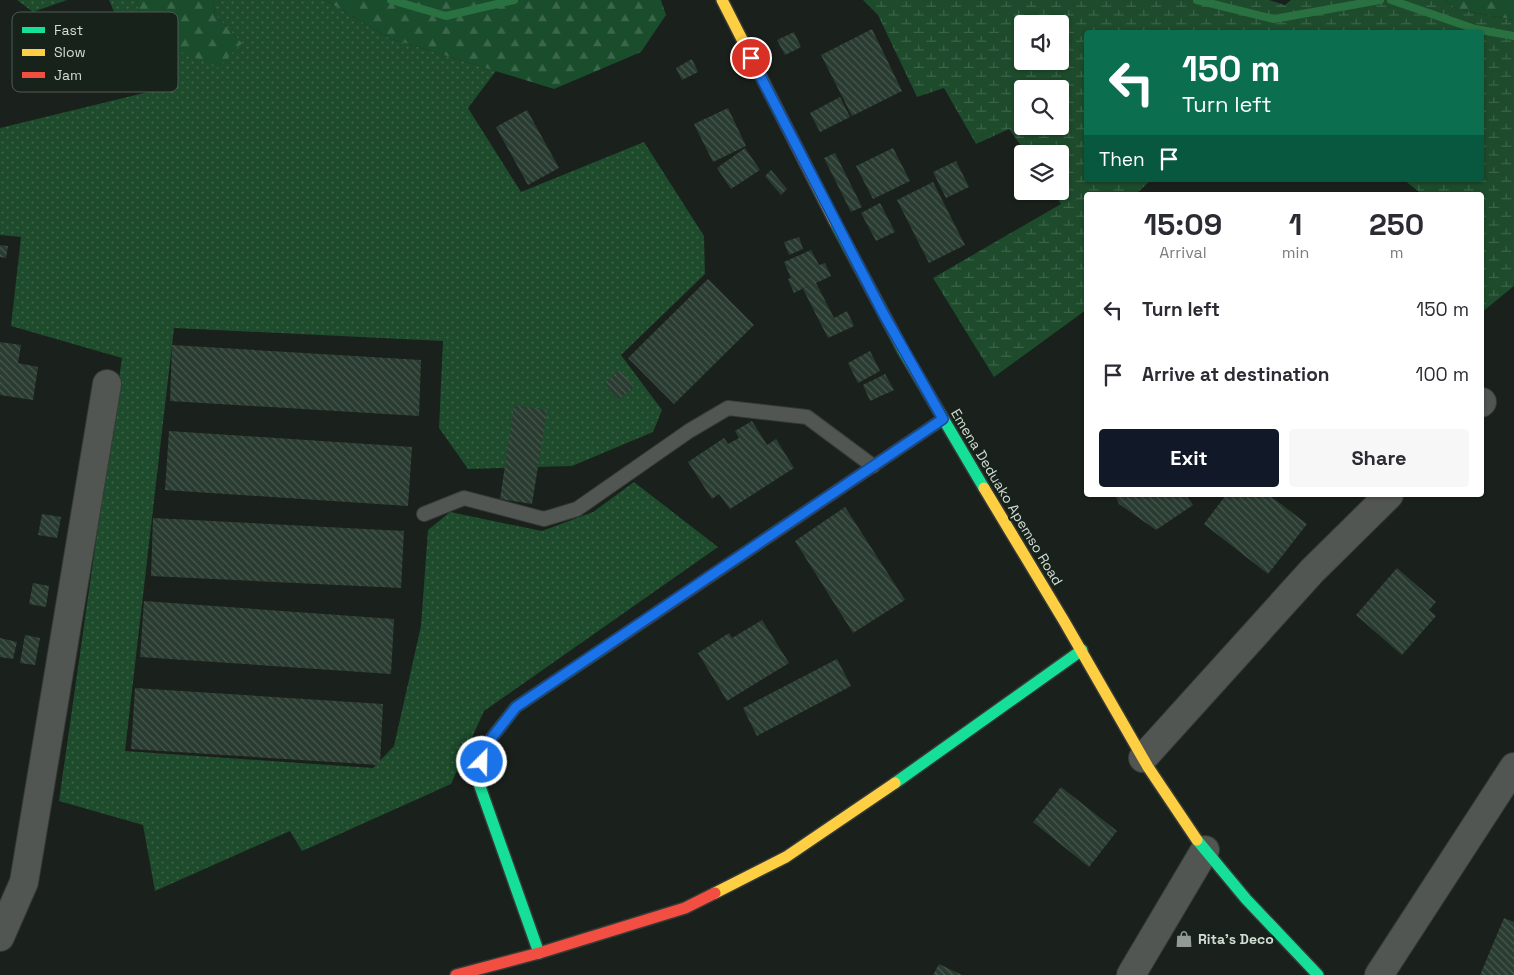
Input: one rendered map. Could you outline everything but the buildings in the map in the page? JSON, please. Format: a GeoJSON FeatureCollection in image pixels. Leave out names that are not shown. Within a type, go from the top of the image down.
{"type":"FeatureCollection","features":[{"type":"Feature","properties":{"kind":"street","name":"Emena Deduako Apemso Road"},"geometry":{"type":"LineString","coordinates":[[722,0],[878,305],[976,478],[1082,650],[1143,758],[1204,850],[1270,927],[1318,975]]}},
{"type":"Feature","properties":{"kind":"street"},"geometry":{"type":"LineString","coordinates":[[0,937],[24,882],[107,384]]}},
{"type":"Feature","properties":{"kind":"street"},"geometry":{"type":"LineString","coordinates":[[539,953],[477,778],[486,745],[516,707],[943,419]]}},
{"type":"Feature","properties":{"kind":"street"},"geometry":{"type":"LineString","coordinates":[[1143,758],[1312,571],[1387,497]]}},
{"type":"Feature","properties":{"kind":"street"},"geometry":{"type":"LineString","coordinates":[[456,975],[539,953],[685,908],[786,857],[856,811],[1082,650]]}},
{"type":"Feature","properties":{"kind":"street"},"geometry":{"type":"LineString","coordinates":[[1379,975],[1514,766]]}},
{"type":"Feature","properties":{"kind":"street"},"geometry":{"type":"LineString","coordinates":[[1131,975],[1204,850]]}},
{"type":"Feature","properties":{"kind":"lane"},"geometry":{"type":"LineString","coordinates":[[424,514],[464,498],[544,519],[577,509],[689,431],[728,408],[807,417],[873,466]]}},
{"type":"Feature","properties":{"kind":"green space"},"geometry":{"type":"Polygon","coordinates":[[[17,0],[67,0],[33,12],[17,0]]]}},
{"type":"Feature","properties":{"kind":"green space"},"geometry":{"type":"Polygon","coordinates":[[[109,0],[136,0],[140,12],[114,12],[109,0]]]}},
{"type":"Feature","properties":{"kind":"green space"},"geometry":{"type":"Polygon","coordinates":[[[136,0],[213,0],[215,15],[242,43],[218,68],[178,51],[178,12],[140,12],[136,0]]]}},
{"type":"Feature","properties":{"kind":"green space"},"geometry":{"type":"Polygon","coordinates":[[[213,0],[325,0],[389,38],[496,71],[468,108],[521,192],[644,142],[704,236],[705,274],[621,355],[662,410],[653,432],[572,466],[468,469],[439,428],[443,341],[174,328],[125,751],[373,768],[394,746],[421,626],[428,530],[450,512],[542,531],[593,512],[634,482],[718,547],[484,711],[451,784],[302,851],[290,831],[155,891],[143,825],[59,801],[122,358],[11,326],[21,237],[0,235],[0,128],[148,92],[178,92],[178,40],[242,43],[215,15],[213,0]]]}},
{"type":"Feature","properties":{"kind":"green space"},"geometry":{"type":"Polygon","coordinates":[[[325,0],[661,0],[666,15],[641,52],[554,89],[389,38],[325,0]]]}},
{"type":"Feature","properties":{"kind":"green space"},"geometry":{"type":"Polygon","coordinates":[[[863,0],[1269,0],[1285,5],[1291,0],[1444,0],[1457,9],[1514,20],[1514,286],[1484,311],[1484,192],[1419,192],[1407,182],[1484,182],[1484,30],[1084,30],[1084,182],[1149,182],[1138,192],[1084,192],[1084,311],[994,377],[933,278],[1061,204],[1059,200],[1069,200],[1069,145],[1021,145],[1009,129],[976,144],[944,88],[917,97],[878,15],[863,0]]]}},
{"type":"Feature","properties":{"kind":"green space"},"geometry":{"type":"Polygon","coordinates":[[[1444,0],[1514,0],[1514,20],[1457,9],[1444,0]]]}},
{"type":"Feature","properties":{"kind":"waterway"},"geometry":{"type":"LineString","coordinates":[[391,0],[446,16],[514,0]]}},
{"type":"Feature","properties":{"kind":"waterway"},"geometry":{"type":"LineString","coordinates":[[1197,0],[1274,19],[1380,0]]}},
{"type":"Feature","properties":{"kind":"waterway"},"geometry":{"type":"LineString","coordinates":[[1391,0],[1481,30]]}},
{"type":"Feature","properties":{"kind":"waterway"},"geometry":{"type":"LineString","coordinates":[[1484,31],[1514,36]]}},
{"type":"Feature","properties":{"kind":"traffic: fast"},"geometry":{"type":"LineString","coordinates":[[835,222],[904,352],[984,488]]}},
{"type":"Feature","properties":{"kind":"traffic: fast"},"geometry":{"type":"LineString","coordinates":[[539,953],[477,778],[486,745],[516,707],[607,646]]}},
{"type":"Feature","properties":{"kind":"traffic: fast"},"geometry":{"type":"LineString","coordinates":[[895,783],[1082,650]]}},
{"type":"Feature","properties":{"kind":"traffic: fast"},"geometry":{"type":"LineString","coordinates":[[1197,840],[1246,899],[1318,975]]}},
{"type":"Feature","properties":{"kind":"traffic: slow"},"geometry":{"type":"LineString","coordinates":[[722,0],[835,222]]}},
{"type":"Feature","properties":{"kind":"traffic: slow"},"geometry":{"type":"LineString","coordinates":[[984,488],[1064,621],[1148,767],[1197,840]]}},
{"type":"Feature","properties":{"kind":"traffic: slow"},"geometry":{"type":"LineString","coordinates":[[715,893],[786,857],[895,783]]}},
{"type":"Feature","properties":{"kind":"traffic: jam"},"geometry":{"type":"LineString","coordinates":[[607,646],[943,419]]}},
{"type":"Feature","properties":{"kind":"traffic: jam"},"geometry":{"type":"LineString","coordinates":[[456,975],[539,953],[685,908],[715,893]]}},
{"type":"Feature","properties":{"kind":"place","name":"Rita's Deco"},"geometry":{"type":"Point","coordinates":[1184,939]}},
{"type":"Feature","properties":{"kind":"route"},"geometry":{"type":"LineString","coordinates":[[482,762],[486,745],[516,707],[943,419],[883,313],[751,58]]}}]}
